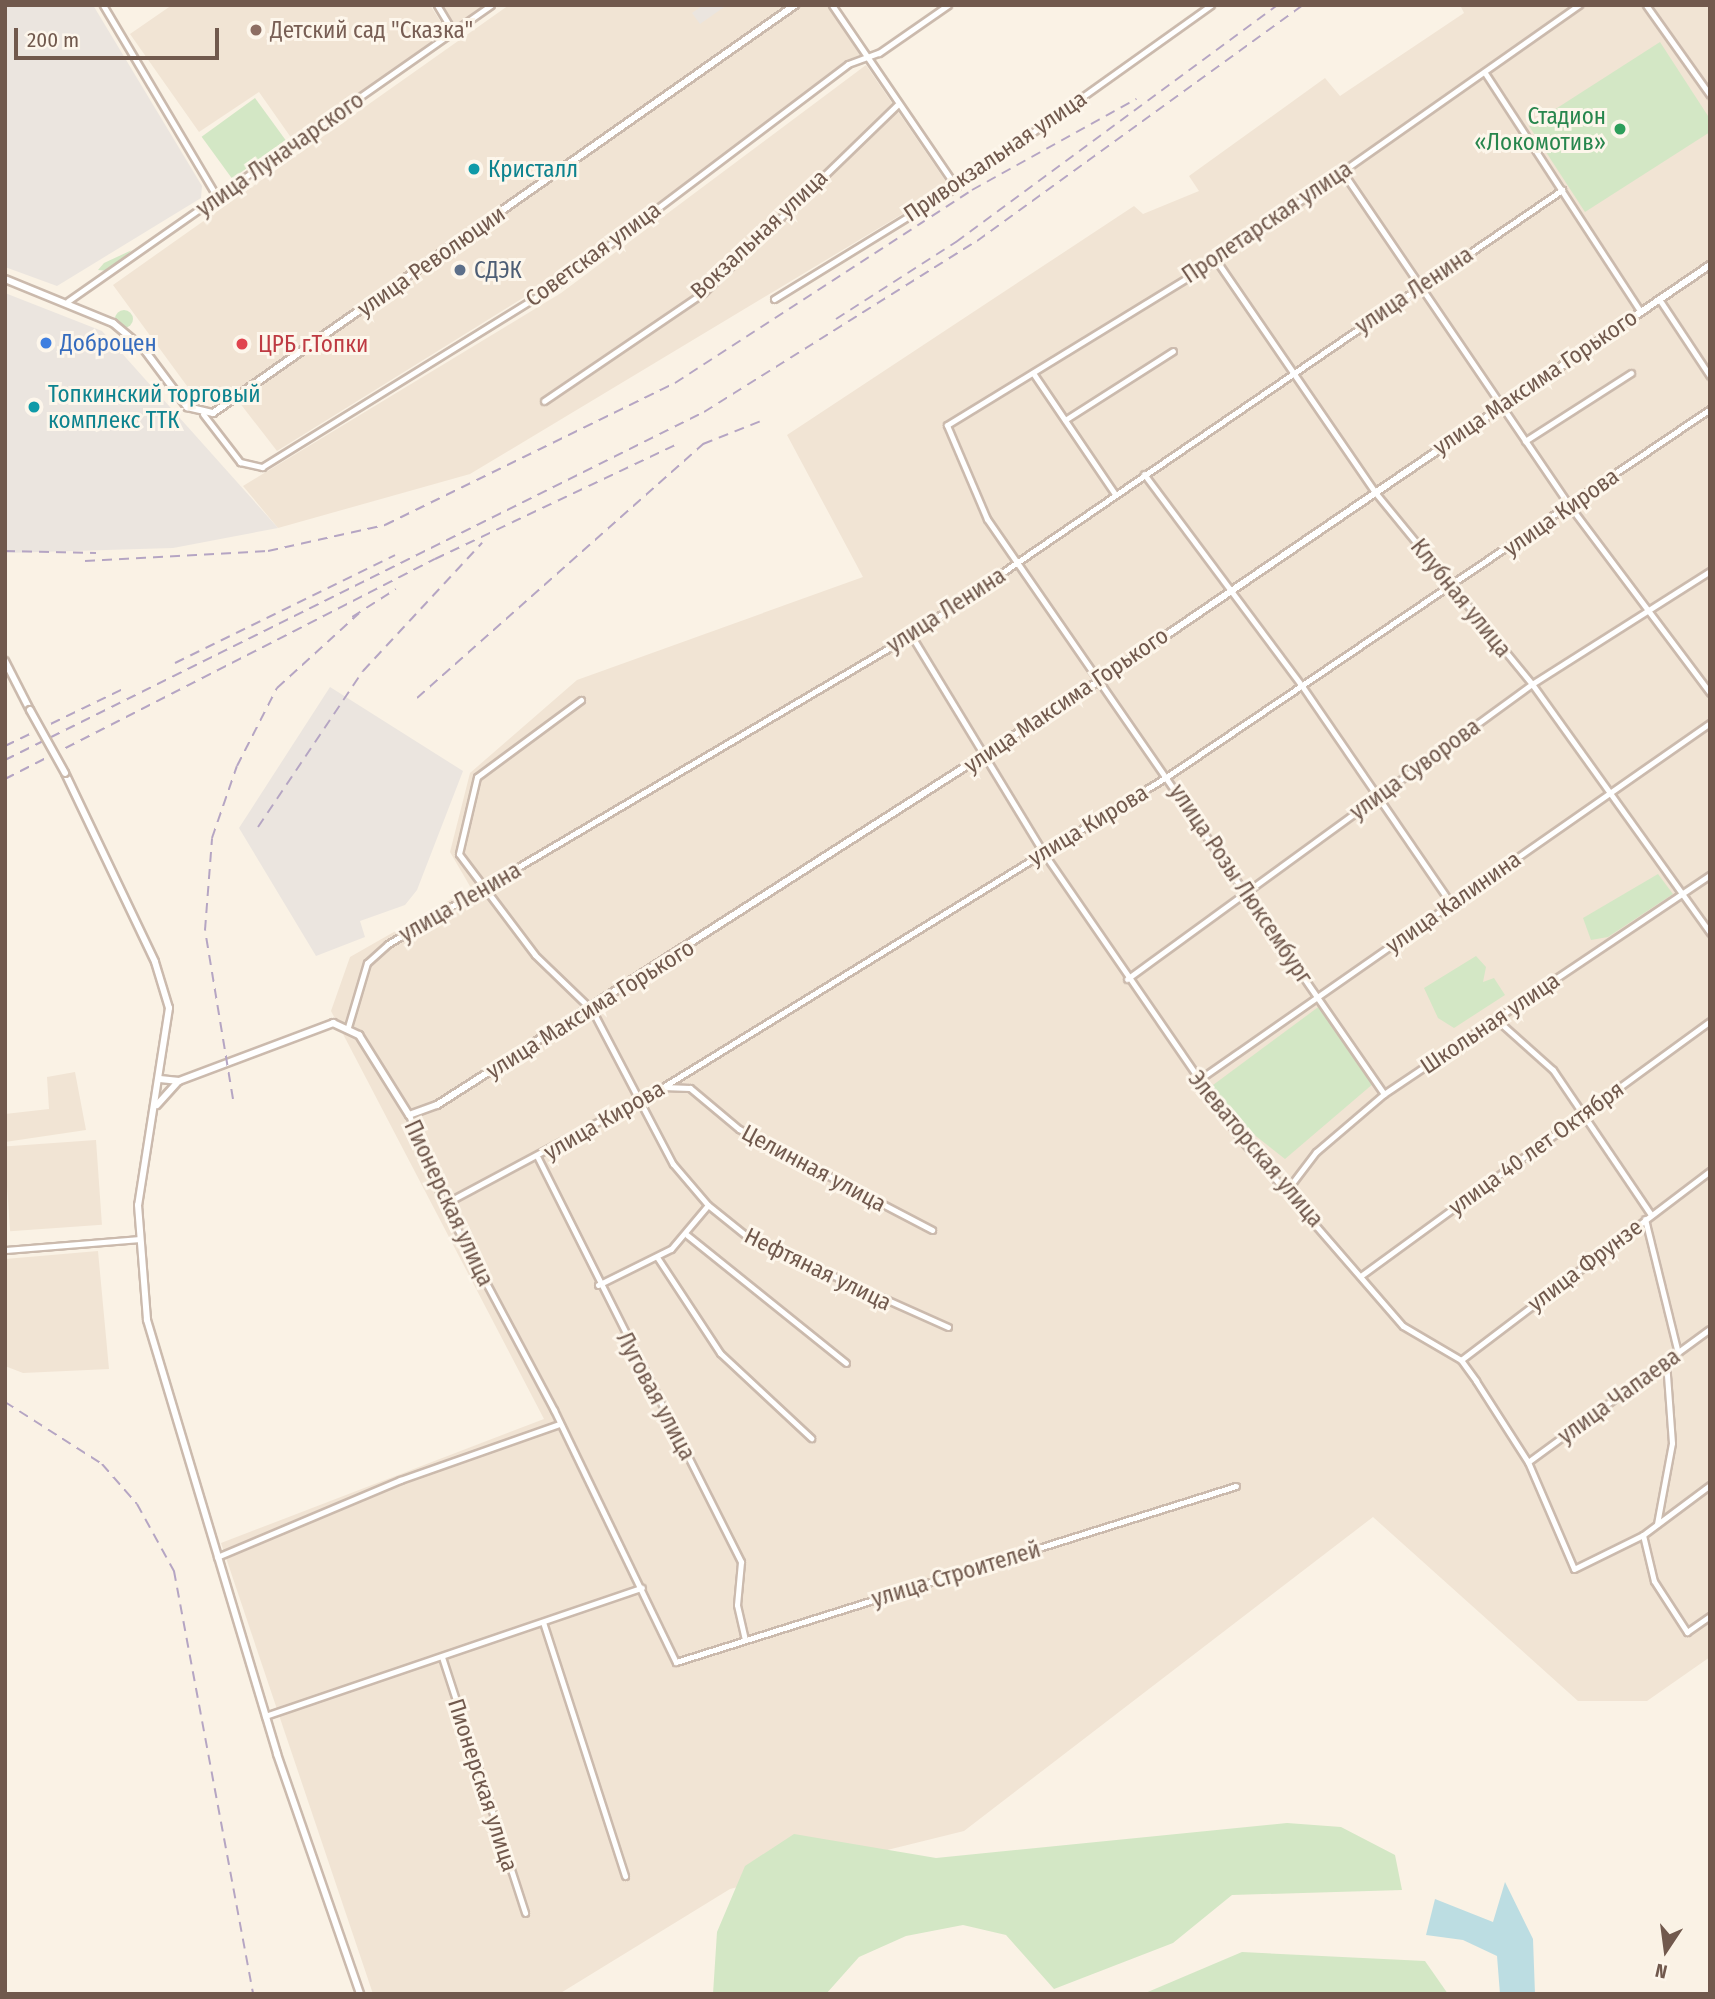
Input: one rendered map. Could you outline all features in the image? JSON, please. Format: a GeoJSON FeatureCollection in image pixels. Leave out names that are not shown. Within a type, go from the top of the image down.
{"type":"FeatureCollection","features":[{"type":"Feature","properties":{"kind":"street"},"geometry":{"type":"LineString","coordinates":[[103,5],[218,199]]}},
{"type":"Feature","properties":{"kind":"street"},"geometry":{"type":"LineString","coordinates":[[436,5],[454,33]]}},
{"type":"Feature","properties":{"kind":"street","name":"улица Луначарского"},"geometry":{"type":"LineString","coordinates":[[68,301],[218,199],[491,5]]}},
{"type":"Feature","properties":{"kind":"street","name":"улица Революции"},"geometry":{"type":"LineString","coordinates":[[203,414],[219,411],[795,5]]}},
{"type":"Feature","properties":{"kind":"street"},"geometry":{"type":"LineString","coordinates":[[832,5],[868,56],[897,105],[956,187]]}},
{"type":"Feature","properties":{"kind":"street","name":"Советская улица"},"geometry":{"type":"LineString","coordinates":[[203,414],[240,462],[262,467],[560,282],[848,64],[868,56],[948,5]]}},
{"type":"Feature","properties":{"kind":"street","name":"Привокзальная улица"},"geometry":{"type":"LineString","coordinates":[[774,299],[956,187],[1212,5]]}},
{"type":"Feature","properties":{"kind":"street","name":"Пролетарская улица"},"geometry":{"type":"LineString","coordinates":[[947,425],[1216,260],[1578,5]]}},
{"type":"Feature","properties":{"kind":"street"},"geometry":{"type":"LineString","coordinates":[[1646,5],[1710,95]]}},
{"type":"Feature","properties":{"kind":"street"},"geometry":{"type":"LineString","coordinates":[[1485,73],[1640,311]]}},
{"type":"Feature","properties":{"kind":"street","name":"Вокзальная улица"},"geometry":{"type":"LineString","coordinates":[[544,401],[703,292],[897,105]]}},
{"type":"Feature","properties":{"kind":"street"},"geometry":{"type":"LineString","coordinates":[[1342,171],[1423,286],[1499,405],[1569,505],[1710,693]]}},
{"type":"Feature","properties":{"kind":"street","name":"улица Ленина"},"geometry":{"type":"LineString","coordinates":[[348,1027],[371,957],[911,635],[1289,372],[1423,286],[1562,190]]}},
{"type":"Feature","properties":{"kind":"street","name":"Клубная улица"},"geometry":{"type":"LineString","coordinates":[[1216,260],[1289,372],[1374,491],[1532,684],[1710,933]]}},
{"type":"Feature","properties":{"kind":"street","name":"улица Максима Горького"},"geometry":{"type":"LineString","coordinates":[[409,1115],[592,1010],[1102,679],[1229,588],[1710,265]]}},
{"type":"Feature","properties":{"kind":"street"},"geometry":{"type":"LineString","coordinates":[[5,279],[68,301],[134,340],[187,407],[203,414]]}},
{"type":"Feature","properties":{"kind":"street"},"geometry":{"type":"LineString","coordinates":[[1659,299],[1710,376]]}},
{"type":"Feature","properties":{"kind":"street"},"geometry":{"type":"LineString","coordinates":[[1065,420],[1173,351]]}},
{"type":"Feature","properties":{"kind":"street"},"geometry":{"type":"LineString","coordinates":[[1033,373],[1115,494]]}},
{"type":"Feature","properties":{"kind":"street"},"geometry":{"type":"LineString","coordinates":[[1525,441],[1631,373]]}},
{"type":"Feature","properties":{"kind":"street","name":"улица Кирова"},"geometry":{"type":"LineString","coordinates":[[444,1204],[538,1158],[640,1101],[1168,776],[1453,587],[1710,409]]}},
{"type":"Feature","properties":{"kind":"street","name":"улица Розы Люксембург"},"geometry":{"type":"LineString","coordinates":[[947,425],[964,476],[1018,562],[1102,679],[1384,1094]]}},
{"type":"Feature","properties":{"kind":"street"},"geometry":{"type":"LineString","coordinates":[[1144,474],[1302,685],[1450,902]]}},
{"type":"Feature","properties":{"kind":"street","name":"улица Суворова"},"geometry":{"type":"LineString","coordinates":[[1127,979],[1532,684],[1710,571]]}},
{"type":"Feature","properties":{"kind":"street","name":"Элеваторская улица"},"geometry":{"type":"LineString","coordinates":[[911,635],[1043,852],[1197,1082],[1403,1326],[1461,1360],[1528,1462],[1574,1569],[1643,1535]]}},
{"type":"Feature","properties":{"kind":"street"},"geometry":{"type":"LineString","coordinates":[[5,662],[65,774],[167,994],[160,1079],[138,1239],[147,1320],[265,1716],[360,1994]]}},
{"type":"Feature","properties":{"kind":"street","name":"Нефтяная улица"},"geometry":{"type":"LineString","coordinates":[[581,700],[478,778],[457,847],[483,889],[535,955],[592,1010],[673,1164],[708,1205],[749,1238],[948,1327]]}},
{"type":"Feature","properties":{"kind":"street","name":"улица Калинина"},"geometry":{"type":"LineString","coordinates":[[1197,1082],[1319,999],[1450,902],[1710,723]]}},
{"type":"Feature","properties":{"kind":"street","name":"Школьная улица"},"geometry":{"type":"LineString","coordinates":[[1287,1190],[1316,1152],[1384,1094],[1710,875]]}},
{"type":"Feature","properties":{"kind":"street"},"geometry":{"type":"LineString","coordinates":[[1496,1019],[1553,1070],[1586,1112],[1651,1215]]}},
{"type":"Feature","properties":{"kind":"street","name":"улица 40 лет Октября"},"geometry":{"type":"LineString","coordinates":[[1362,1275],[1710,1021]]}},
{"type":"Feature","properties":{"kind":"street"},"geometry":{"type":"LineString","coordinates":[[154,1110],[179,1081],[318,1025],[348,1027]]}},
{"type":"Feature","properties":{"kind":"street","name":"Пионерская улица"},"geometry":{"type":"LineString","coordinates":[[348,1027],[409,1115],[444,1204],[559,1423],[676,1662]]}},
{"type":"Feature","properties":{"kind":"street"},"geometry":{"type":"LineString","coordinates":[[160,1079],[179,1081]]}},
{"type":"Feature","properties":{"kind":"street","name":"Целинная улица"},"geometry":{"type":"LineString","coordinates":[[663,1087],[690,1088],[739,1129],[932,1230]]}},
{"type":"Feature","properties":{"kind":"street","name":"Луговая улица"},"geometry":{"type":"LineString","coordinates":[[538,1158],[598,1286],[741,1562],[737,1605],[745,1640]]}},
{"type":"Feature","properties":{"kind":"street","name":"улица Фрунзе"},"geometry":{"type":"LineString","coordinates":[[1461,1360],[1710,1171]]}},
{"type":"Feature","properties":{"kind":"street"},"geometry":{"type":"LineString","coordinates":[[598,1286],[657,1258],[687,1235],[708,1205]]}},
{"type":"Feature","properties":{"kind":"street"},"geometry":{"type":"LineString","coordinates":[[1645,1219],[1678,1353]]}},
{"type":"Feature","properties":{"kind":"street"},"geometry":{"type":"LineString","coordinates":[[687,1235],[846,1363]]}},
{"type":"Feature","properties":{"kind":"street"},"geometry":{"type":"LineString","coordinates":[[5,1250],[138,1239]]}},
{"type":"Feature","properties":{"kind":"street"},"geometry":{"type":"LineString","coordinates":[[657,1258],[720,1353],[811,1438]]}},
{"type":"Feature","properties":{"kind":"street","name":"улица Чапаева"},"geometry":{"type":"LineString","coordinates":[[1528,1462],[1710,1329]]}},
{"type":"Feature","properties":{"kind":"street"},"geometry":{"type":"LineString","coordinates":[[1657,1524],[1672,1443],[1666,1362]]}},
{"type":"Feature","properties":{"kind":"street"},"geometry":{"type":"LineString","coordinates":[[216,1557],[400,1480],[559,1423]]}},
{"type":"Feature","properties":{"kind":"street"},"geometry":{"type":"LineString","coordinates":[[1710,1485],[1643,1535],[1654,1581],[1687,1632],[1710,1616]]}},
{"type":"Feature","properties":{"kind":"street","name":"улица Строителей"},"geometry":{"type":"LineString","coordinates":[[676,1662],[1236,1486]]}},
{"type":"Feature","properties":{"kind":"street"},"geometry":{"type":"LineString","coordinates":[[265,1716],[642,1588]]}},
{"type":"Feature","properties":{"kind":"street"},"geometry":{"type":"LineString","coordinates":[[543,1622],[625,1876]]}},
{"type":"Feature","properties":{"kind":"street","name":"Пионерская улица"},"geometry":{"type":"LineString","coordinates":[[442,1657],[525,1913]]}},
{"type":"Feature","properties":{"kind":"shaded area"},"geometry":{"type":"Polygon","coordinates":[[[5,5],[93,5],[202,186],[201,198],[57,286],[5,267],[5,5]]]}},
{"type":"Feature","properties":{"kind":"shaded area"},"geometry":{"type":"Polygon","coordinates":[[[172,5],[430,5],[448,33],[292,139],[259,92],[199,132],[130,34],[172,5]]]}},
{"type":"Feature","properties":{"kind":"shaded area"},"geometry":{"type":"Polygon","coordinates":[[[442,5],[484,5],[455,27],[442,5]]]}},
{"type":"Feature","properties":{"kind":"shaded area"},"geometry":{"type":"Polygon","coordinates":[[[509,5],[827,5],[863,54],[555,278],[277,451],[229,389],[213,401],[198,401],[113,285],[509,5]]]}},
{"type":"Feature","properties":{"kind":"shaded area"},"geometry":{"type":"Polygon","coordinates":[[[703,5],[727,5],[700,24],[692,13],[703,5]]]}},
{"type":"Feature","properties":{"kind":"shaded area"},"geometry":{"type":"Polygon","coordinates":[[[1460,5],[1710,5],[1710,1657],[1647,1701],[1578,1701],[1373,1517],[964,1831],[730,1889],[559,1994],[373,1994],[221,1543],[544,1419],[331,1011],[350,957],[471,888],[450,852],[470,773],[577,680],[863,577],[787,435],[1134,206],[1143,214],[1199,191],[1189,176],[1325,78],[1340,96],[1464,13],[1460,5]]]}},
{"type":"Feature","properties":{"kind":"shaded area"},"geometry":{"type":"Polygon","coordinates":[[[866,65],[949,186],[470,474],[278,528],[243,486],[561,293],[866,65]]]}},
{"type":"Feature","properties":{"kind":"shaded area"},"geometry":{"type":"Polygon","coordinates":[[[5,293],[102,331],[278,528],[173,548],[5,553],[5,293]]]}},
{"type":"Feature","properties":{"kind":"shaded area"},"geometry":{"type":"Polygon","coordinates":[[[330,687],[463,771],[417,890],[405,905],[360,921],[365,937],[316,956],[239,828],[330,687]]]}},
{"type":"Feature","properties":{"kind":"shaded area"},"geometry":{"type":"Polygon","coordinates":[[[75,1072],[86,1130],[5,1142],[5,1114],[49,1109],[47,1077],[75,1072]]]}},
{"type":"Feature","properties":{"kind":"shaded area"},"geometry":{"type":"Polygon","coordinates":[[[96,1140],[102,1225],[10,1231],[5,1146],[96,1140]]]}},
{"type":"Feature","properties":{"kind":"shaded area"},"geometry":{"type":"Polygon","coordinates":[[[98,1251],[109,1369],[23,1373],[5,1366],[5,1259],[98,1251]]]}},
{"type":"Feature","properties":{"kind":"green space","name":"Стадион «Локомотив»"},"geometry":{"type":"Polygon","coordinates":[[[1660,42],[1710,119],[1710,132],[1585,212],[1529,126],[1660,42]]]}},
{"type":"Feature","properties":{"kind":"green space"},"geometry":{"type":"Polygon","coordinates":[[[255,98],[286,140],[232,179],[202,137],[255,98]]]}},
{"type":"Feature","properties":{"kind":"green space"},"geometry":{"type":"Polygon","coordinates":[[[132,250],[108,271],[98,270],[104,263],[132,250]]]}},
{"type":"Feature","properties":{"kind":"green space"},"geometry":{"type":"Polygon","coordinates":[[[124,310],[130,313],[133,319],[130,325],[124,328],[118,325],[115,319],[118,313],[124,310]]]}},
{"type":"Feature","properties":{"kind":"green space"},"geometry":{"type":"Polygon","coordinates":[[[1658,874],[1673,894],[1608,937],[1591,940],[1583,918],[1658,874]]]}},
{"type":"Feature","properties":{"kind":"green space"},"geometry":{"type":"Polygon","coordinates":[[[1476,956],[1486,967],[1483,982],[1494,978],[1505,995],[1454,1028],[1438,1018],[1424,988],[1476,956]]]}},
{"type":"Feature","properties":{"kind":"green space"},"geometry":{"type":"Polygon","coordinates":[[[1321,1005],[1374,1083],[1285,1159],[1229,1115],[1209,1088],[1321,1005]]]}},
{"type":"Feature","properties":{"kind":"green space"},"geometry":{"type":"Polygon","coordinates":[[[1287,1823],[1341,1827],[1395,1855],[1402,1890],[1232,1895],[1173,1943],[1054,1989],[1006,1935],[963,1925],[906,1936],[859,1957],[826,1994],[713,1994],[717,1932],[745,1866],[794,1834],[936,1858],[1287,1823]]]}},
{"type":"Feature","properties":{"kind":"green space"},"geometry":{"type":"Polygon","coordinates":[[[1242,1952],[1425,1961],[1448,1994],[1143,1994],[1242,1952]]]}},
{"type":"Feature","properties":{"kind":"water"},"geometry":{"type":"Polygon","coordinates":[[[1505,1882],[1533,1939],[1535,1994],[1500,1994],[1497,1956],[1463,1940],[1426,1935],[1435,1899],[1493,1922],[1505,1882]]]}},
{"type":"Feature","properties":{"kind":"railway"},"geometry":{"type":"LineString","coordinates":[[836,319],[956,242],[1277,5]]}},
{"type":"Feature","properties":{"kind":"railway"},"geometry":{"type":"LineString","coordinates":[[5,760],[704,412],[977,241],[1303,5]]}},
{"type":"Feature","properties":{"kind":"railway"},"geometry":{"type":"LineString","coordinates":[[85,561],[268,551],[385,525],[675,383],[972,190],[1136,99]]}},
{"type":"Feature","properties":{"kind":"railway"},"geometry":{"type":"LineString","coordinates":[[417,698],[703,444],[761,421]]}},
{"type":"Feature","properties":{"kind":"railway"},"geometry":{"type":"LineString","coordinates":[[5,779],[435,559],[677,444]]}},
{"type":"Feature","properties":{"kind":"railway"},"geometry":{"type":"LineString","coordinates":[[258,827],[363,671],[482,543]]}},
{"type":"Feature","properties":{"kind":"railway"},"geometry":{"type":"LineString","coordinates":[[5,551],[96,553]]}},
{"type":"Feature","properties":{"kind":"railway"},"geometry":{"type":"LineString","coordinates":[[175,663],[395,555]]}},
{"type":"Feature","properties":{"kind":"railway"},"geometry":{"type":"LineString","coordinates":[[352,617],[396,589]]}},
{"type":"Feature","properties":{"kind":"railway"},"geometry":{"type":"LineString","coordinates":[[233,1099],[205,930],[212,838],[237,766],[277,688],[359,613]]}},
{"type":"Feature","properties":{"kind":"railway"},"geometry":{"type":"LineString","coordinates":[[5,746],[125,688]]}},
{"type":"Feature","properties":{"kind":"railway"},"geometry":{"type":"LineString","coordinates":[[5,1402],[102,1464],[137,1504],[174,1571],[253,1994]]}},
{"type":"Feature","properties":{"kind":"place","name":"Детский сад \"Сказка\""},"geometry":{"type":"Point","coordinates":[256,30]}},
{"type":"Feature","properties":{"kind":"place","name":"Стадион «Локомотив»"},"geometry":{"type":"Point","coordinates":[1620,129]}},
{"type":"Feature","properties":{"kind":"place","name":"Кристалл"},"geometry":{"type":"Point","coordinates":[474,169]}},
{"type":"Feature","properties":{"kind":"place","name":"СДЭК"},"geometry":{"type":"Point","coordinates":[460,270]}},
{"type":"Feature","properties":{"kind":"place","name":"Доброцен"},"geometry":{"type":"Point","coordinates":[46,343]}},
{"type":"Feature","properties":{"kind":"place","name":"ЦРБ г.Топки"},"geometry":{"type":"Point","coordinates":[242,344]}},
{"type":"Feature","properties":{"kind":"place","name":"Топкинский торговый комплекс ТТК"},"geometry":{"type":"Point","coordinates":[34,407]}}]}
